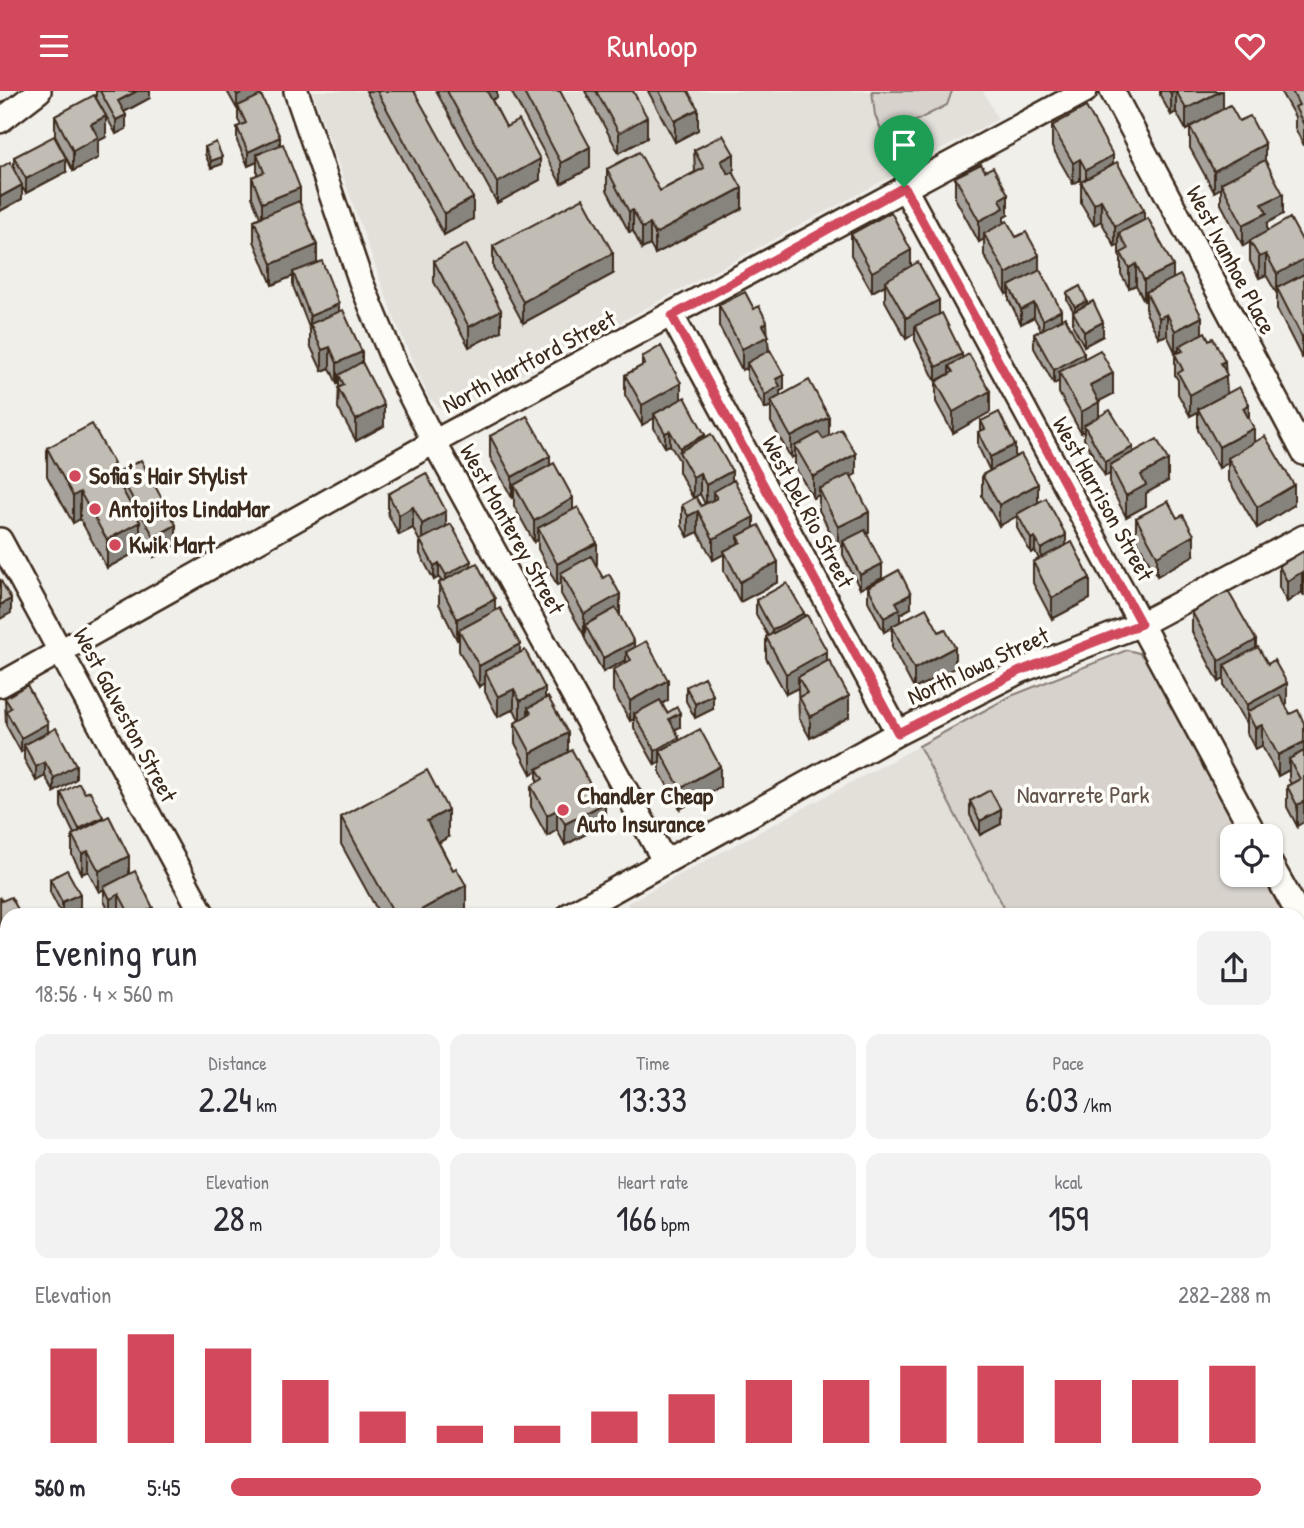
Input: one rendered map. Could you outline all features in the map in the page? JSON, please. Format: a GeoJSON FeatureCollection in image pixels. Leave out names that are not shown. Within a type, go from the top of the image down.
{"type":"FeatureCollection","features":[{"type":"Feature","properties":{"kind":"street","name":"West Monterey Street"},"geometry":{"type":"LineString","coordinates":[[296,91],[361,282],[396,367],[434,442],[665,862]]}},
{"type":"Feature","properties":{"kind":"street","name":"North Hartford Street"},"geometry":{"type":"LineString","coordinates":[[0,685],[434,442],[1085,91]]}},
{"type":"Feature","properties":{"kind":"street","name":"West Ivanhoe Place"},"geometry":{"type":"LineString","coordinates":[[1112,91],[1304,453]]}},
{"type":"Feature","properties":{"kind":"street"},"geometry":{"type":"LineString","coordinates":[[0,121],[36,92]]}},
{"type":"Feature","properties":{"kind":"street","name":"West Harrison Street"},"geometry":{"type":"LineString","coordinates":[[904,187],[1249,824]]}},
{"type":"Feature","properties":{"kind":"street","name":"West Del Rio Street"},"geometry":{"type":"LineString","coordinates":[[672,316],[898,733]]}},
{"type":"Feature","properties":{"kind":"street","name":"North Iowa Street"},"geometry":{"type":"LineString","coordinates":[[582,908],[898,733],[1020,671],[1141,624],[1304,537]]}},
{"type":"Feature","properties":{"kind":"street","name":"West Galveston Street"},"geometry":{"type":"LineString","coordinates":[[0,540],[198,908]]}},
{"type":"Feature","properties":{"kind":"street"},"geometry":{"type":"LineString","coordinates":[[1283,886],[1295,908]]}},
{"type":"Feature","properties":{"kind":"shaded area"},"geometry":{"type":"Polygon","coordinates":[[[312,91],[983,91],[998,119],[451,413],[443,411],[429,398],[393,316],[312,91]]]}},
{"type":"Feature","properties":{"kind":"shaded area"},"geometry":{"type":"Polygon","coordinates":[[[919,746],[1004,908],[630,908],[627,903],[919,746]]]}},
{"type":"Feature","properties":{"kind":"green space"},"geometry":{"type":"Polygon","coordinates":[[[872,91],[952,91],[947,105],[884,137],[875,115],[872,91]]]}},
{"type":"Feature","properties":{"kind":"green space","name":"Navarrete Park"},"geometry":{"type":"Polygon","coordinates":[[[1127,650],[1139,653],[1146,660],[1235,824],[1220,824],[1220,887],[1269,887],[1280,908],[1004,908],[919,746],[1011,696],[1127,650]]]}},
{"type":"Feature","properties":{"kind":"building"},"geometry":{"type":"Polygon","coordinates":[[[100,91],[137,91],[118,101],[126,115],[116,120],[100,91]]]}},
{"type":"Feature","properties":{"kind":"building"},"geometry":{"type":"Polygon","coordinates":[[[377,91],[414,91],[473,198],[444,214],[377,91]]]}},
{"type":"Feature","properties":{"kind":"building"},"geometry":{"type":"Polygon","coordinates":[[[447,91],[487,91],[506,127],[519,120],[540,159],[497,183],[447,91]]]}},
{"type":"Feature","properties":{"kind":"building"},"geometry":{"type":"Polygon","coordinates":[[[523,91],[560,91],[590,147],[561,163],[523,91]]]}},
{"type":"Feature","properties":{"kind":"building"},"geometry":{"type":"Polygon","coordinates":[[[596,91],[633,91],[647,117],[619,133],[596,91]]]}},
{"type":"Feature","properties":{"kind":"building"},"geometry":{"type":"Polygon","coordinates":[[[659,91],[688,91],[698,109],[675,121],[659,91]]]}},
{"type":"Feature","properties":{"kind":"building"},"geometry":{"type":"Polygon","coordinates":[[[1176,91],[1221,91],[1186,109],[1176,91]]]}},
{"type":"Feature","properties":{"kind":"building"},"geometry":{"type":"Polygon","coordinates":[[[1292,91],[1304,91],[1304,125],[1295,107],[1299,105],[1292,91]]]}},
{"type":"Feature","properties":{"kind":"building"},"geometry":{"type":"Polygon","coordinates":[[[94,95],[106,116],[91,124],[98,137],[73,151],[55,116],[94,95]]]}},
{"type":"Feature","properties":{"kind":"building"},"geometry":{"type":"Polygon","coordinates":[[[261,95],[280,137],[248,152],[237,127],[246,123],[238,106],[261,95]]]}},
{"type":"Feature","properties":{"kind":"building"},"geometry":{"type":"Polygon","coordinates":[[[1230,105],[1239,121],[1250,116],[1265,144],[1214,171],[1190,127],[1230,105]]]}},
{"type":"Feature","properties":{"kind":"building"},"geometry":{"type":"Polygon","coordinates":[[[1086,107],[1113,155],[1086,170],[1080,159],[1073,163],[1052,126],[1086,107]]]}},
{"type":"Feature","properties":{"kind":"building"},"geometry":{"type":"Polygon","coordinates":[[[723,135],[734,154],[721,161],[728,174],[733,172],[742,188],[655,234],[650,224],[642,228],[633,210],[629,212],[607,169],[639,152],[660,191],[704,168],[694,150],[723,135]]]}},
{"type":"Feature","properties":{"kind":"building"},"geometry":{"type":"Polygon","coordinates":[[[54,136],[66,158],[26,179],[14,157],[54,136]]]}},
{"type":"Feature","properties":{"kind":"building"},"geometry":{"type":"Polygon","coordinates":[[[216,142],[222,157],[211,161],[205,147],[216,142]]]}},
{"type":"Feature","properties":{"kind":"building"},"geometry":{"type":"Polygon","coordinates":[[[283,144],[300,188],[262,203],[252,177],[264,172],[257,154],[283,144]]]}},
{"type":"Feature","properties":{"kind":"building"},"geometry":{"type":"Polygon","coordinates":[[[1265,160],[1283,194],[1262,204],[1267,213],[1243,225],[1221,183],[1265,160]]]}},
{"type":"Feature","properties":{"kind":"building"},"geometry":{"type":"Polygon","coordinates":[[[10,162],[22,185],[0,197],[0,168],[10,162]]]}},
{"type":"Feature","properties":{"kind":"building"},"geometry":{"type":"Polygon","coordinates":[[[1117,162],[1144,210],[1115,226],[1101,200],[1094,204],[1081,182],[1117,162]]]}},
{"type":"Feature","properties":{"kind":"building"},"geometry":{"type":"Polygon","coordinates":[[[981,164],[985,171],[993,167],[1008,194],[1000,199],[1004,208],[979,221],[955,177],[981,164]]]}},
{"type":"Feature","properties":{"kind":"building"},"geometry":{"type":"Polygon","coordinates":[[[583,198],[613,253],[523,302],[493,246],[583,198]]]}},
{"type":"Feature","properties":{"kind":"building"},"geometry":{"type":"Polygon","coordinates":[[[299,201],[317,245],[272,264],[254,220],[299,201]]]}},
{"type":"Feature","properties":{"kind":"building"},"geometry":{"type":"Polygon","coordinates":[[[891,212],[911,250],[872,272],[851,234],[891,212]]]}},
{"type":"Feature","properties":{"kind":"building"},"geometry":{"type":"Polygon","coordinates":[[[1148,218],[1173,266],[1144,280],[1136,264],[1129,268],[1121,253],[1128,249],[1119,233],[1148,218]]]}},
{"type":"Feature","properties":{"kind":"building"},"geometry":{"type":"Polygon","coordinates":[[[1290,218],[1304,244],[1304,259],[1277,274],[1266,254],[1259,257],[1250,241],[1290,218]]]}},
{"type":"Feature","properties":{"kind":"building"},"geometry":{"type":"Polygon","coordinates":[[[1007,221],[1016,237],[1026,232],[1039,255],[1006,274],[984,234],[1007,221]]]}},
{"type":"Feature","properties":{"kind":"building"},"geometry":{"type":"Polygon","coordinates":[[[466,244],[501,310],[469,327],[434,261],[466,244]]]}},
{"type":"Feature","properties":{"kind":"building"},"geometry":{"type":"Polygon","coordinates":[[[322,261],[339,304],[310,316],[293,272],[322,261]]]}},
{"type":"Feature","properties":{"kind":"building"},"geometry":{"type":"Polygon","coordinates":[[[918,262],[939,300],[906,318],[885,281],[918,262]]]}},
{"type":"Feature","properties":{"kind":"building"},"geometry":{"type":"Polygon","coordinates":[[[1040,270],[1061,310],[1043,320],[1034,303],[1021,310],[1009,286],[1040,270]]]}},
{"type":"Feature","properties":{"kind":"building"},"geometry":{"type":"Polygon","coordinates":[[[1304,274],[1304,336],[1302,337],[1277,288],[1304,274]]]}},
{"type":"Feature","properties":{"kind":"building"},"geometry":{"type":"Polygon","coordinates":[[[1180,275],[1202,317],[1175,331],[1167,314],[1159,318],[1146,292],[1180,275]]]}},
{"type":"Feature","properties":{"kind":"building"},"geometry":{"type":"Polygon","coordinates":[[[1080,286],[1087,301],[1075,307],[1067,293],[1080,286]]]}},
{"type":"Feature","properties":{"kind":"building"},"geometry":{"type":"Polygon","coordinates":[[[745,292],[754,309],[759,306],[767,322],[763,325],[769,336],[742,349],[719,305],[745,292]]]}},
{"type":"Feature","properties":{"kind":"building"},"geometry":{"type":"Polygon","coordinates":[[[1093,301],[1103,322],[1084,332],[1073,312],[1093,301]]]}},
{"type":"Feature","properties":{"kind":"building"},"geometry":{"type":"Polygon","coordinates":[[[343,310],[362,352],[337,363],[330,347],[322,350],[310,324],[343,310]]]}},
{"type":"Feature","properties":{"kind":"building"},"geometry":{"type":"Polygon","coordinates":[[[942,313],[962,354],[936,367],[915,326],[942,313]]]}},
{"type":"Feature","properties":{"kind":"building"},"geometry":{"type":"Polygon","coordinates":[[[1065,317],[1084,353],[1054,370],[1034,334],[1065,317]]]}},
{"type":"Feature","properties":{"kind":"building"},"geometry":{"type":"Polygon","coordinates":[[[1205,332],[1209,340],[1213,338],[1225,361],[1221,363],[1227,375],[1190,395],[1178,373],[1183,370],[1175,354],[1183,351],[1179,346],[1205,332]]]}},
{"type":"Feature","properties":{"kind":"building"},"geometry":{"type":"Polygon","coordinates":[[[661,346],[681,383],[642,405],[625,375],[645,364],[642,357],[661,346]]]}},
{"type":"Feature","properties":{"kind":"building"},"geometry":{"type":"Polygon","coordinates":[[[770,350],[784,375],[776,379],[780,386],[765,395],[747,363],[770,350]]]}},
{"type":"Feature","properties":{"kind":"building"},"geometry":{"type":"Polygon","coordinates":[[[1100,350],[1113,373],[1090,385],[1099,402],[1081,412],[1059,372],[1100,350]]]}},
{"type":"Feature","properties":{"kind":"building"},"geometry":{"type":"Polygon","coordinates":[[[969,354],[990,391],[953,412],[936,382],[953,372],[949,366],[969,354]]]}},
{"type":"Feature","properties":{"kind":"building"},"geometry":{"type":"Polygon","coordinates":[[[362,362],[384,405],[356,420],[338,388],[344,385],[339,375],[362,362]]]}},
{"type":"Feature","properties":{"kind":"building"},"geometry":{"type":"Polygon","coordinates":[[[809,380],[829,417],[791,437],[771,401],[809,380]]]}},
{"type":"Feature","properties":{"kind":"building"},"geometry":{"type":"Polygon","coordinates":[[[1239,387],[1249,404],[1243,408],[1254,428],[1219,447],[1198,409],[1239,387]]]}},
{"type":"Feature","properties":{"kind":"building"},"geometry":{"type":"Polygon","coordinates":[[[685,397],[705,435],[680,448],[670,431],[665,433],[654,414],[685,397]]]}},
{"type":"Feature","properties":{"kind":"building"},"geometry":{"type":"Polygon","coordinates":[[[1110,410],[1133,447],[1105,462],[1084,425],[1110,410]]]}},
{"type":"Feature","properties":{"kind":"building"},"geometry":{"type":"Polygon","coordinates":[[[999,412],[1015,445],[990,457],[978,432],[985,429],[981,421],[999,412]]]}},
{"type":"Feature","properties":{"kind":"building"},"geometry":{"type":"Polygon","coordinates":[[[527,416],[550,456],[512,477],[490,436],[527,416]]]}},
{"type":"Feature","properties":{"kind":"building"},"geometry":{"type":"Polygon","coordinates":[[[92,424],[114,464],[110,467],[140,522],[107,540],[80,492],[73,496],[47,448],[92,424]]]}},
{"type":"Feature","properties":{"kind":"building"},"geometry":{"type":"Polygon","coordinates":[[[841,429],[856,454],[813,477],[795,446],[819,433],[823,439],[841,429]]]}},
{"type":"Feature","properties":{"kind":"building"},"geometry":{"type":"Polygon","coordinates":[[[711,434],[732,471],[706,485],[700,473],[693,477],[679,452],[711,434]]]}},
{"type":"Feature","properties":{"kind":"building"},"geometry":{"type":"Polygon","coordinates":[[[1265,436],[1294,485],[1257,507],[1228,458],[1265,436]]]}},
{"type":"Feature","properties":{"kind":"building"},"geometry":{"type":"Polygon","coordinates":[[[1157,439],[1168,460],[1141,475],[1146,485],[1126,496],[1110,465],[1157,439]]]}},
{"type":"Feature","properties":{"kind":"building"},"geometry":{"type":"Polygon","coordinates":[[[1021,454],[1038,484],[999,505],[982,475],[1021,454]]]}},
{"type":"Feature","properties":{"kind":"building"},"geometry":{"type":"Polygon","coordinates":[[[141,460],[176,525],[154,537],[118,472],[141,460]]]}},
{"type":"Feature","properties":{"kind":"building"},"geometry":{"type":"Polygon","coordinates":[[[554,463],[573,498],[534,521],[514,485],[554,463]]]}},
{"type":"Feature","properties":{"kind":"building"},"geometry":{"type":"Polygon","coordinates":[[[426,473],[446,511],[422,524],[413,507],[399,515],[388,494],[426,473]]]}},
{"type":"Feature","properties":{"kind":"building"},"geometry":{"type":"Polygon","coordinates":[[[850,474],[869,512],[838,527],[819,489],[850,474]]]}},
{"type":"Feature","properties":{"kind":"building"},"geometry":{"type":"Polygon","coordinates":[[[734,480],[754,517],[713,539],[698,511],[688,516],[682,505],[696,497],[701,506],[717,498],[713,492],[734,480]]]}},
{"type":"Feature","properties":{"kind":"building"},"geometry":{"type":"Polygon","coordinates":[[[1046,498],[1066,535],[1041,549],[1035,537],[1031,539],[1017,514],[1046,498]]]}},
{"type":"Feature","properties":{"kind":"building"},"geometry":{"type":"Polygon","coordinates":[[[1168,501],[1177,518],[1183,515],[1194,535],[1157,556],[1136,518],[1168,501]]]}},
{"type":"Feature","properties":{"kind":"building"},"geometry":{"type":"Polygon","coordinates":[[[578,507],[597,543],[557,564],[538,528],[578,507]]]}},
{"type":"Feature","properties":{"kind":"building"},"geometry":{"type":"Polygon","coordinates":[[[451,524],[471,561],[446,575],[439,563],[434,566],[420,540],[451,524]]]}},
{"type":"Feature","properties":{"kind":"building"},"geometry":{"type":"Polygon","coordinates":[[[759,525],[778,562],[740,582],[724,551],[741,542],[738,536],[759,525]]]}},
{"type":"Feature","properties":{"kind":"building"},"geometry":{"type":"Polygon","coordinates":[[[865,530],[882,564],[860,575],[843,541],[865,530]]]}},
{"type":"Feature","properties":{"kind":"building"},"geometry":{"type":"Polygon","coordinates":[[[1072,542],[1090,578],[1052,598],[1033,562],[1072,542]]]}},
{"type":"Feature","properties":{"kind":"building"},"geometry":{"type":"Polygon","coordinates":[[[1304,551],[1304,575],[1302,572],[1287,581],[1279,566],[1304,551]]]}},
{"type":"Feature","properties":{"kind":"building"},"geometry":{"type":"Polygon","coordinates":[[[591,556],[603,578],[609,574],[620,594],[584,614],[561,573],[591,556]]]}},
{"type":"Feature","properties":{"kind":"building"},"geometry":{"type":"Polygon","coordinates":[[[477,563],[495,599],[457,619],[439,583],[477,563]]]}},
{"type":"Feature","properties":{"kind":"building"},"geometry":{"type":"Polygon","coordinates":[[[899,570],[911,594],[896,602],[900,609],[884,618],[868,587],[899,570]]]}},
{"type":"Feature","properties":{"kind":"building"},"geometry":{"type":"Polygon","coordinates":[[[0,579],[11,599],[0,605],[0,579]]]}},
{"type":"Feature","properties":{"kind":"building"},"geometry":{"type":"Polygon","coordinates":[[[787,583],[804,613],[772,630],[756,600],[787,583]]]}},
{"type":"Feature","properties":{"kind":"building"},"geometry":{"type":"Polygon","coordinates":[[[1228,591],[1256,640],[1219,661],[1192,612],[1228,591]]]}},
{"type":"Feature","properties":{"kind":"building"},"geometry":{"type":"Polygon","coordinates":[[[500,608],[520,644],[479,666],[459,630],[500,608]]]}},
{"type":"Feature","properties":{"kind":"building"},"geometry":{"type":"Polygon","coordinates":[[[616,608],[634,642],[603,658],[585,625],[616,608]]]}},
{"type":"Feature","properties":{"kind":"building"},"geometry":{"type":"Polygon","coordinates":[[[926,608],[939,632],[945,629],[955,647],[914,669],[892,626],[926,608]]]}},
{"type":"Feature","properties":{"kind":"building"},"geometry":{"type":"Polygon","coordinates":[[[807,615],[827,651],[786,674],[766,637],[807,615]]]}},
{"type":"Feature","properties":{"kind":"building"},"geometry":{"type":"Polygon","coordinates":[[[646,641],[668,680],[630,701],[613,670],[631,660],[626,652],[646,641]]]}},
{"type":"Feature","properties":{"kind":"building"},"geometry":{"type":"Polygon","coordinates":[[[1258,647],[1268,664],[1274,660],[1287,683],[1247,705],[1224,665],[1258,647]]]}},
{"type":"Feature","properties":{"kind":"building"},"geometry":{"type":"Polygon","coordinates":[[[525,650],[545,688],[520,701],[514,689],[498,697],[485,671],[525,650]]]}},
{"type":"Feature","properties":{"kind":"building"},"geometry":{"type":"Polygon","coordinates":[[[829,660],[849,696],[810,717],[799,697],[807,693],[798,677],[829,660]]]}},
{"type":"Feature","properties":{"kind":"building"},"geometry":{"type":"Polygon","coordinates":[[[704,677],[713,695],[695,704],[686,687],[704,677]]]}},
{"type":"Feature","properties":{"kind":"building"},"geometry":{"type":"Polygon","coordinates":[[[27,685],[48,723],[21,738],[6,711],[11,708],[5,698],[27,685]]]}},
{"type":"Feature","properties":{"kind":"building"},"geometry":{"type":"Polygon","coordinates":[[[1280,695],[1290,714],[1298,710],[1304,723],[1304,742],[1278,755],[1262,725],[1255,728],[1247,712],[1280,695]]]}},
{"type":"Feature","properties":{"kind":"building"},"geometry":{"type":"Polygon","coordinates":[[[548,697],[568,733],[531,753],[515,723],[531,713],[528,708],[548,697]]]}},
{"type":"Feature","properties":{"kind":"building"},"geometry":{"type":"Polygon","coordinates":[[[660,700],[667,713],[677,707],[680,713],[669,719],[679,737],[655,751],[634,714],[660,700]]]}},
{"type":"Feature","properties":{"kind":"building"},"geometry":{"type":"Polygon","coordinates":[[[56,728],[76,765],[54,778],[45,762],[36,767],[24,745],[56,728]]]}},
{"type":"Feature","properties":{"kind":"building"},"geometry":{"type":"Polygon","coordinates":[[[700,729],[720,766],[680,788],[660,751],[700,729]]]}},
{"type":"Feature","properties":{"kind":"building"},"geometry":{"type":"Polygon","coordinates":[[[572,750],[595,794],[599,792],[605,803],[565,824],[557,810],[547,815],[531,786],[543,779],[537,769],[572,750]]]}},
{"type":"Feature","properties":{"kind":"building"},"geometry":{"type":"Polygon","coordinates":[[[1304,751],[1304,801],[1297,805],[1287,786],[1300,779],[1289,759],[1304,751]]]}},
{"type":"Feature","properties":{"kind":"building"},"geometry":{"type":"Polygon","coordinates":[[[427,770],[448,810],[427,821],[453,870],[456,868],[466,885],[424,908],[391,908],[341,817],[427,770]]]}},
{"type":"Feature","properties":{"kind":"building"},"geometry":{"type":"Polygon","coordinates":[[[79,783],[85,793],[90,791],[103,817],[79,829],[61,793],[79,783]]]}},
{"type":"Feature","properties":{"kind":"building"},"geometry":{"type":"Polygon","coordinates":[[[990,790],[1001,810],[980,821],[970,801],[990,790]]]}},
{"type":"Feature","properties":{"kind":"building"},"geometry":{"type":"Polygon","coordinates":[[[109,816],[129,856],[99,871],[88,851],[82,854],[72,835],[109,816]]]}},
{"type":"Feature","properties":{"kind":"building"},"geometry":{"type":"Polygon","coordinates":[[[67,870],[80,894],[62,902],[50,879],[67,870]]]}},
{"type":"Feature","properties":{"kind":"building"},"geometry":{"type":"Polygon","coordinates":[[[135,871],[153,908],[126,908],[119,894],[110,899],[104,887],[135,871]]]}},
{"type":"Feature","properties":{"kind":"building"},"geometry":{"type":"Polygon","coordinates":[[[0,897],[2,901],[11,897],[17,908],[0,908],[0,897]]]}},
{"type":"Feature","properties":{"kind":"place","name":"Sofia's Hair Stylist"},"geometry":{"type":"Point","coordinates":[75,476]}},
{"type":"Feature","properties":{"kind":"place","name":"Antojitos LindaMar"},"geometry":{"type":"Point","coordinates":[95,509]}},
{"type":"Feature","properties":{"kind":"place","name":"Kwik Mart"},"geometry":{"type":"Point","coordinates":[115,545]}},
{"type":"Feature","properties":{"kind":"place","name":"Chandler Cheap Auto Insurance"},"geometry":{"type":"Point","coordinates":[563,810]}},
{"type":"Feature","properties":{"kind":"route"},"geometry":{"type":"LineString","coordinates":[[904,187],[1141,624],[1020,671],[898,733],[672,316],[904,187]]}}]}
